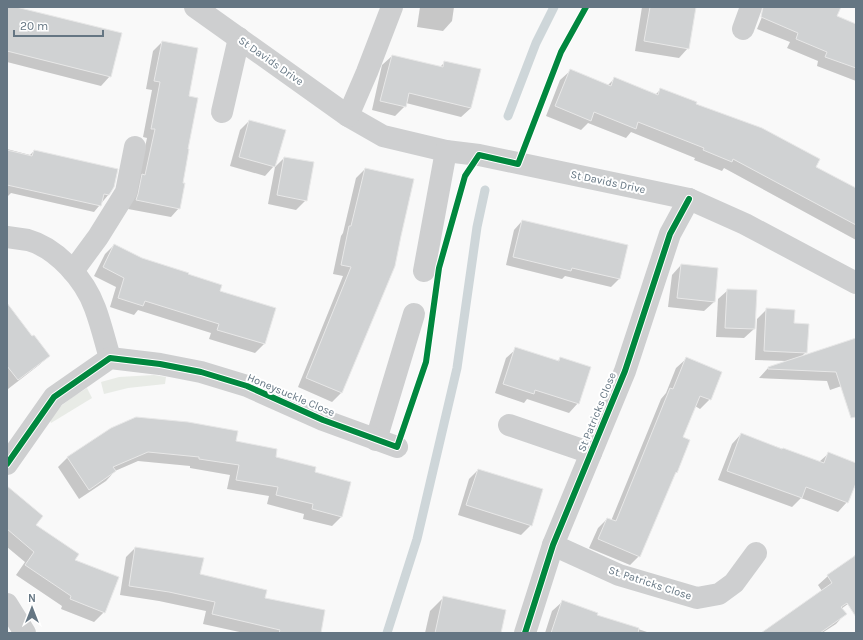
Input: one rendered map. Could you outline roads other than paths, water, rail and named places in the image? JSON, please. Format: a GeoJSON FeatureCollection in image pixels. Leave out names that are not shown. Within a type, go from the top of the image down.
{"type":"FeatureCollection","features":[{"type":"Feature","properties":{"kind":"street","name":"St Davids Drive"},"geometry":{"type":"LineString","coordinates":[[195,7],[348,116],[383,136],[446,151],[479,155],[689,199],[746,224],[856,283]]}},
{"type":"Feature","properties":{"kind":"street"},"geometry":{"type":"LineString","coordinates":[[348,116],[392,7]]}},
{"type":"Feature","properties":{"kind":"street"},"geometry":{"type":"LineString","coordinates":[[743,29],[751,7]]}},
{"type":"Feature","properties":{"kind":"street"},"geometry":{"type":"LineString","coordinates":[[222,112],[238,38]]}},
{"type":"Feature","properties":{"kind":"street"},"geometry":{"type":"LineString","coordinates":[[73,271],[98,237],[126,192],[135,147]]}},
{"type":"Feature","properties":{"kind":"street"},"geometry":{"type":"LineString","coordinates":[[424,271],[446,151]]}},
{"type":"Feature","properties":{"kind":"street","name":"St Patricks Close"},"geometry":{"type":"LineString","coordinates":[[525,633],[553,545],[625,371],[670,234],[689,199]]}},
{"type":"Feature","properties":{"kind":"street"},"geometry":{"type":"LineString","coordinates":[[7,237],[29,240],[52,251],[73,271],[84,286],[95,307],[110,358],[54,397],[7,464]]}},
{"type":"Feature","properties":{"kind":"street"},"geometry":{"type":"LineString","coordinates":[[376,440],[414,314]]}},
{"type":"Feature","properties":{"kind":"street","name":"Honeysuckle Close"},"geometry":{"type":"LineString","coordinates":[[110,358],[160,364],[200,372],[247,386],[323,420],[397,447]]}},
{"type":"Feature","properties":{"kind":"street"},"geometry":{"type":"LineString","coordinates":[[509,425],[591,453]]}},
{"type":"Feature","properties":{"kind":"street","name":"St. Patricks Close"},"geometry":{"type":"LineString","coordinates":[[553,545],[618,575],[698,598],[719,594],[734,583],[756,553]]}},
{"type":"Feature","properties":{"kind":"street"},"geometry":{"type":"LineString","coordinates":[[7,604],[25,633]]}},
{"type":"Feature","properties":{"kind":"waterway"},"geometry":{"type":"LineString","coordinates":[[508,116],[536,43],[554,7]]}},
{"type":"Feature","properties":{"kind":"waterway"},"geometry":{"type":"LineString","coordinates":[[387,633],[417,539],[457,368],[477,227],[485,190]]}}]}
